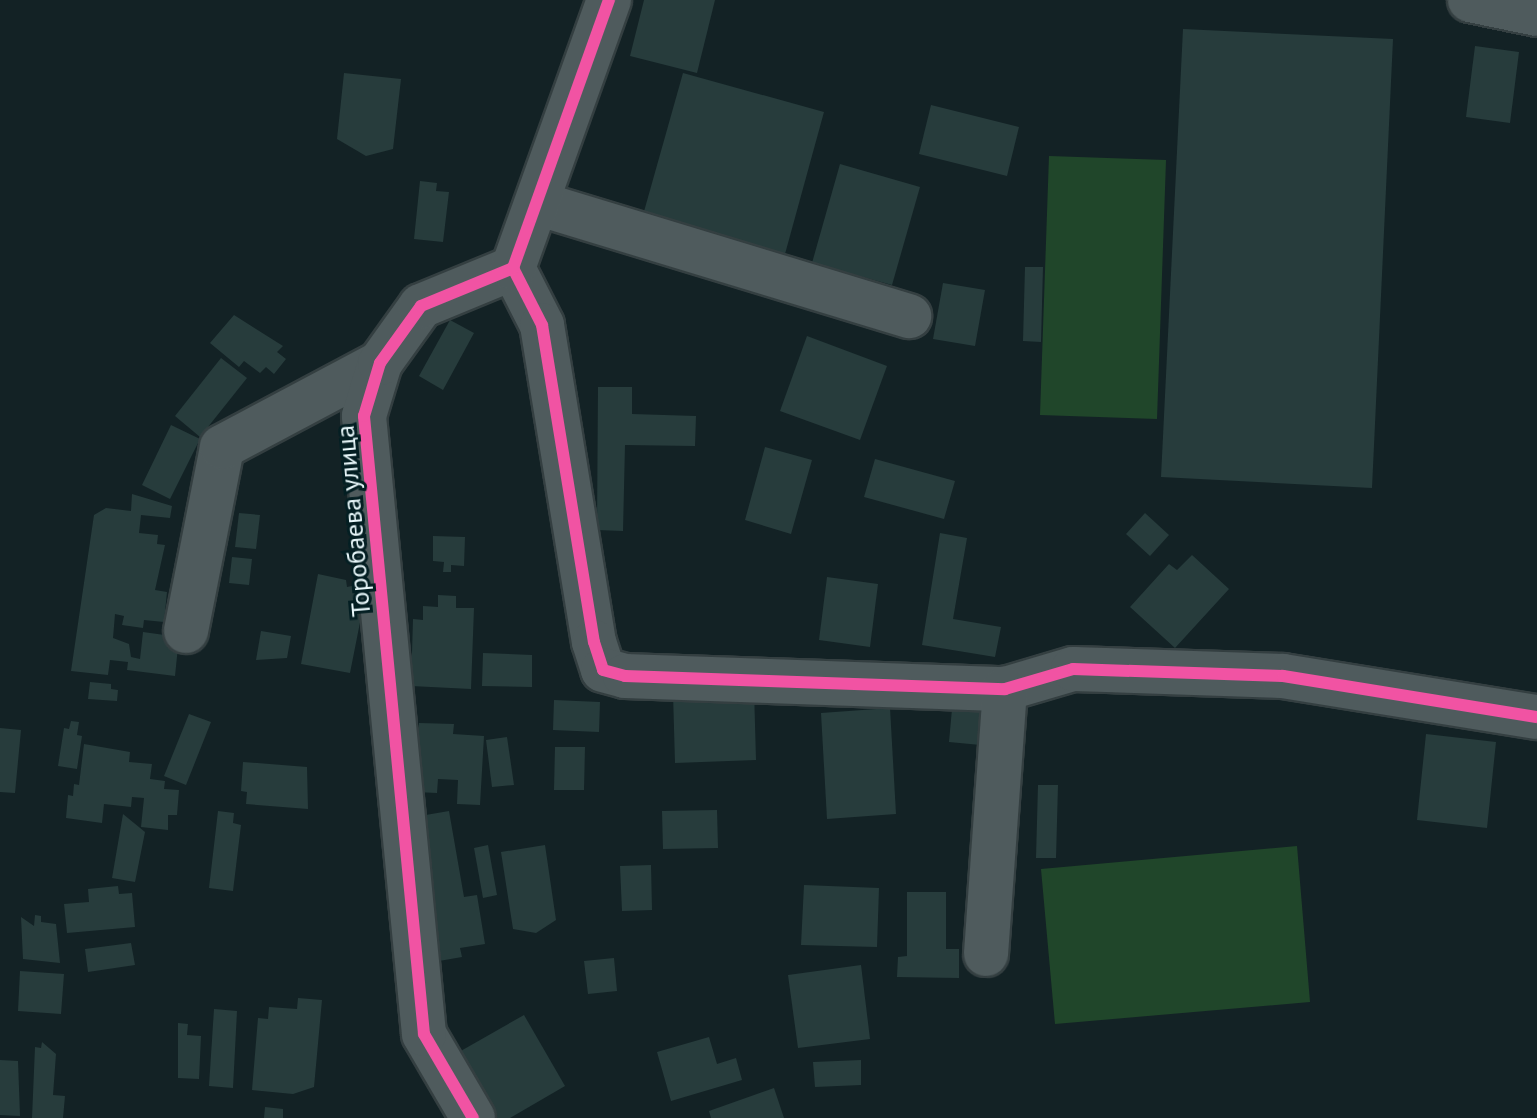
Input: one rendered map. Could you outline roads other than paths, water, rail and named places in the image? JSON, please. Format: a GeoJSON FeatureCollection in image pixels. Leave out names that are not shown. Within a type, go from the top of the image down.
{"type":"FeatureCollection","features":[{"type":"Feature","properties":{"kind":"street"},"geometry":{"type":"LineString","coordinates":[[609,0],[540,204],[513,268],[542,325],[594,642],[603,670],[625,676],[1005,689],[1073,669],[1283,676],[1537,717]]}},
{"type":"Feature","properties":{"kind":"street"},"geometry":{"type":"LineString","coordinates":[[1470,0],[1537,14]]}},
{"type":"Feature","properties":{"kind":"street"},"geometry":{"type":"LineString","coordinates":[[540,204],[909,316]]}},
{"type":"Feature","properties":{"kind":"street","name":"Торобаева улица"},"geometry":{"type":"LineString","coordinates":[[473,1118],[424,1034],[364,416],[380,363],[421,306],[513,268]]}},
{"type":"Feature","properties":{"kind":"street"},"geometry":{"type":"LineString","coordinates":[[186,631],[222,447],[380,363]]}},
{"type":"Feature","properties":{"kind":"street"},"geometry":{"type":"LineString","coordinates":[[986,954],[1005,689]]}}]}
